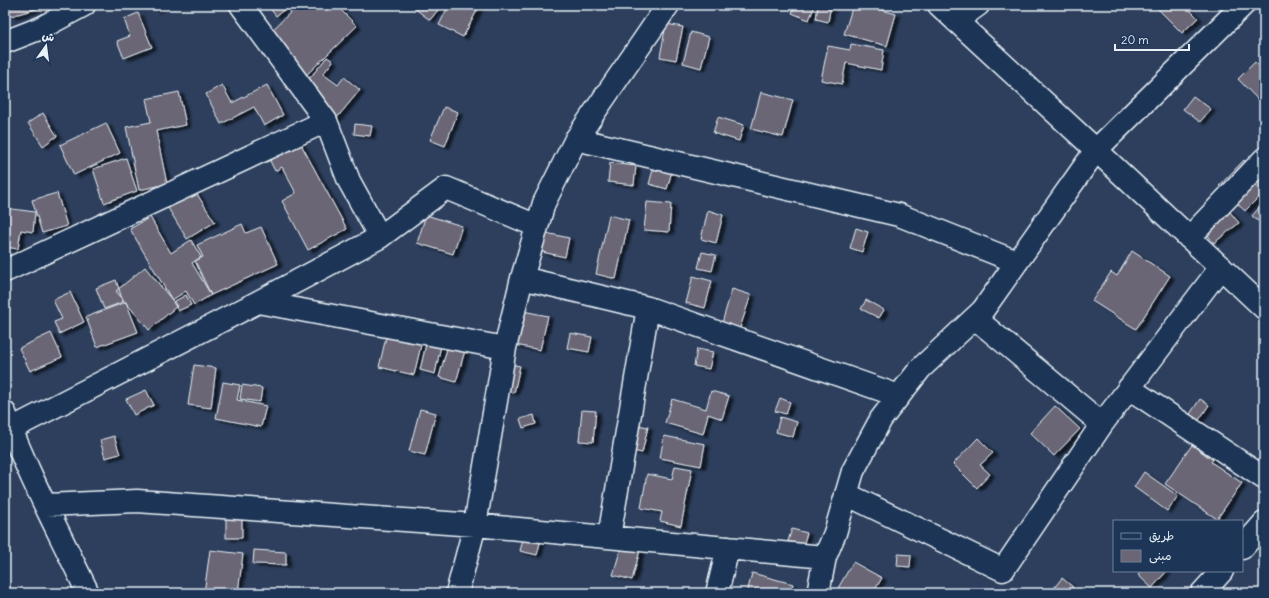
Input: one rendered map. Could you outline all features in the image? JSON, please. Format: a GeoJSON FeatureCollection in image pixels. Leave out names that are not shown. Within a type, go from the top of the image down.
{"type":"FeatureCollection","features":[{"type":"Feature","properties":{"kind":"street"},"geometry":{"type":"LineString","coordinates":[[5,42],[41,28],[84,5]]}},
{"type":"Feature","properties":{"kind":"street"},"geometry":{"type":"LineString","coordinates":[[241,5],[326,121],[349,181],[380,237]]}},
{"type":"Feature","properties":{"kind":"street"},"geometry":{"type":"LineString","coordinates":[[457,593],[475,525],[505,348],[522,278],[544,203],[576,139],[668,5]]}},
{"type":"Feature","properties":{"kind":"street"},"geometry":{"type":"LineString","coordinates":[[939,5],[1264,308]]}},
{"type":"Feature","properties":{"kind":"street"},"geometry":{"type":"LineString","coordinates":[[956,20],[978,5]]}},
{"type":"Feature","properties":{"kind":"street"},"geometry":{"type":"LineString","coordinates":[[818,593],[825,557],[853,471],[881,419],[920,369],[983,310],[1096,150],[1243,5]]}},
{"type":"Feature","properties":{"kind":"street"},"geometry":{"type":"LineString","coordinates":[[5,271],[326,121]]}},
{"type":"Feature","properties":{"kind":"street"},"geometry":{"type":"LineString","coordinates":[[576,139],[899,215],[1017,262]]}},
{"type":"Feature","properties":{"kind":"street"},"geometry":{"type":"LineString","coordinates":[[1189,238],[1264,159]]}},
{"type":"Feature","properties":{"kind":"street"},"geometry":{"type":"LineString","coordinates":[[88,593],[46,506],[8,421],[258,302],[380,237],[446,188],[537,226]]}},
{"type":"Feature","properties":{"kind":"street"},"geometry":{"type":"LineString","coordinates":[[846,494],[1003,570],[1102,424],[1221,267]]}},
{"type":"Feature","properties":{"kind":"street"},"geometry":{"type":"LineString","coordinates":[[522,278],[648,308],[899,396]]}},
{"type":"Feature","properties":{"kind":"street"},"geometry":{"type":"LineString","coordinates":[[258,302],[505,348]]}},
{"type":"Feature","properties":{"kind":"street"},"geometry":{"type":"LineString","coordinates":[[609,537],[648,308]]}},
{"type":"Feature","properties":{"kind":"street"},"geometry":{"type":"LineString","coordinates":[[975,318],[1102,424]]}},
{"type":"Feature","properties":{"kind":"street"},"geometry":{"type":"LineString","coordinates":[[1129,388],[1264,478]]}},
{"type":"Feature","properties":{"kind":"street"},"geometry":{"type":"LineString","coordinates":[[46,506],[136,501],[475,525],[825,557]]}},
{"type":"Feature","properties":{"kind":"street"},"geometry":{"type":"LineString","coordinates":[[1243,547],[1264,523]]}},
{"type":"Feature","properties":{"kind":"street"},"geometry":{"type":"LineString","coordinates":[[717,593],[728,548]]}},
{"type":"Feature","properties":{"kind":"street"},"geometry":{"type":"LineString","coordinates":[[1202,593],[1221,572]]}},
{"type":"Feature","properties":{"kind":"building"},"geometry":{"type":"Polygon","coordinates":[[[8,5],[42,5],[43,7],[11,16],[8,5]]]}},
{"type":"Feature","properties":{"kind":"building"},"geometry":{"type":"Polygon","coordinates":[[[152,5],[165,5],[155,10],[152,5]]]}},
{"type":"Feature","properties":{"kind":"building"},"geometry":{"type":"Polygon","coordinates":[[[290,5],[276,16],[268,6],[290,5]]]}},
{"type":"Feature","properties":{"kind":"building"},"geometry":{"type":"Polygon","coordinates":[[[298,5],[336,5],[357,26],[299,82],[260,42],[298,5]]]}},
{"type":"Feature","properties":{"kind":"building"},"geometry":{"type":"Polygon","coordinates":[[[417,5],[442,5],[430,20],[414,8],[417,5]]]}},
{"type":"Feature","properties":{"kind":"building"},"geometry":{"type":"Polygon","coordinates":[[[449,5],[480,5],[463,37],[439,25],[449,5]]]}},
{"type":"Feature","properties":{"kind":"building"},"geometry":{"type":"Polygon","coordinates":[[[795,5],[815,5],[809,20],[792,13],[795,5]]]}},
{"type":"Feature","properties":{"kind":"building"},"geometry":{"type":"Polygon","coordinates":[[[818,5],[831,5],[828,22],[816,19],[818,5]]]}},
{"type":"Feature","properties":{"kind":"building"},"geometry":{"type":"Polygon","coordinates":[[[853,5],[865,5],[896,14],[887,46],[844,34],[853,5]]]}},
{"type":"Feature","properties":{"kind":"building"},"geometry":{"type":"Polygon","coordinates":[[[1158,5],[1185,5],[1198,18],[1182,33],[1156,7],[1158,5]]]}},
{"type":"Feature","properties":{"kind":"building"},"geometry":{"type":"Polygon","coordinates":[[[138,13],[152,47],[124,58],[117,41],[130,36],[124,19],[138,13]]]}},
{"type":"Feature","properties":{"kind":"building"},"geometry":{"type":"Polygon","coordinates":[[[666,24],[683,27],[676,60],[660,57],[666,24]]]}},
{"type":"Feature","properties":{"kind":"building"},"geometry":{"type":"Polygon","coordinates":[[[691,32],[709,37],[701,68],[683,63],[691,32]]]}},
{"type":"Feature","properties":{"kind":"building"},"geometry":{"type":"Polygon","coordinates":[[[851,44],[884,50],[881,70],[846,63],[842,84],[821,80],[828,46],[850,50],[851,44]]]}},
{"type":"Feature","properties":{"kind":"building"},"geometry":{"type":"Polygon","coordinates":[[[327,57],[333,61],[323,74],[338,85],[344,77],[360,90],[331,125],[295,96],[327,57]]]}},
{"type":"Feature","properties":{"kind":"building"},"geometry":{"type":"Polygon","coordinates":[[[1255,62],[1264,71],[1264,106],[1238,79],[1255,62]]]}},
{"type":"Feature","properties":{"kind":"building"},"geometry":{"type":"Polygon","coordinates":[[[222,85],[232,103],[267,85],[283,115],[264,126],[254,107],[221,124],[206,94],[222,85]]]}},
{"type":"Feature","properties":{"kind":"building"},"geometry":{"type":"Polygon","coordinates":[[[179,92],[186,125],[156,131],[167,184],[139,190],[126,127],[151,122],[146,99],[179,92]]]}},
{"type":"Feature","properties":{"kind":"building"},"geometry":{"type":"Polygon","coordinates":[[[761,92],[793,100],[783,137],[751,129],[761,92]]]}},
{"type":"Feature","properties":{"kind":"building"},"geometry":{"type":"Polygon","coordinates":[[[1193,96],[1211,109],[1200,122],[1183,109],[1193,96]]]}},
{"type":"Feature","properties":{"kind":"building"},"geometry":{"type":"Polygon","coordinates":[[[444,107],[458,112],[445,146],[430,140],[444,107]]]}},
{"type":"Feature","properties":{"kind":"building"},"geometry":{"type":"Polygon","coordinates":[[[43,113],[57,136],[43,146],[28,123],[43,113]]]}},
{"type":"Feature","properties":{"kind":"building"},"geometry":{"type":"Polygon","coordinates":[[[718,117],[744,125],[739,141],[713,133],[718,117]]]}},
{"type":"Feature","properties":{"kind":"building"},"geometry":{"type":"Polygon","coordinates":[[[106,123],[120,153],[74,175],[60,145],[106,123]]]}},
{"type":"Feature","properties":{"kind":"building"},"geometry":{"type":"Polygon","coordinates":[[[355,124],[372,126],[370,136],[354,134],[355,124]]]}},
{"type":"Feature","properties":{"kind":"building"},"geometry":{"type":"Polygon","coordinates":[[[296,135],[347,229],[308,250],[282,201],[296,193],[282,167],[275,171],[263,147],[296,135]]]}},
{"type":"Feature","properties":{"kind":"building"},"geometry":{"type":"Polygon","coordinates":[[[126,158],[137,191],[104,203],[93,169],[126,158]]]}},
{"type":"Feature","properties":{"kind":"building"},"geometry":{"type":"Polygon","coordinates":[[[656,159],[674,164],[667,189],[649,184],[656,159]]]}},
{"type":"Feature","properties":{"kind":"building"},"geometry":{"type":"Polygon","coordinates":[[[1244,160],[1264,179],[1264,192],[1245,211],[1219,186],[1244,160]]]}},
{"type":"Feature","properties":{"kind":"building"},"geometry":{"type":"Polygon","coordinates":[[[610,163],[636,166],[634,185],[608,182],[610,163]]]}},
{"type":"Feature","properties":{"kind":"building"},"geometry":{"type":"Polygon","coordinates":[[[195,191],[215,222],[187,239],[168,208],[195,191]]]}},
{"type":"Feature","properties":{"kind":"building"},"geometry":{"type":"Polygon","coordinates":[[[57,193],[67,226],[42,233],[32,200],[57,193]]]}},
{"type":"Feature","properties":{"kind":"building"},"geometry":{"type":"Polygon","coordinates":[[[647,202],[671,204],[669,232],[644,230],[647,202]]]}},
{"type":"Feature","properties":{"kind":"building"},"geometry":{"type":"Polygon","coordinates":[[[1263,203],[1264,204],[1264,226],[1252,216],[1263,203]]]}},
{"type":"Feature","properties":{"kind":"building"},"geometry":{"type":"Polygon","coordinates":[[[1226,207],[1239,223],[1214,243],[1201,227],[1226,207]]]}},
{"type":"Feature","properties":{"kind":"building"},"geometry":{"type":"Polygon","coordinates":[[[5,208],[35,212],[33,232],[21,230],[18,249],[5,247],[5,208]]]}},
{"type":"Feature","properties":{"kind":"building"},"geometry":{"type":"Polygon","coordinates":[[[708,210],[723,215],[716,243],[701,239],[708,210]]]}},
{"type":"Feature","properties":{"kind":"building"},"geometry":{"type":"Polygon","coordinates":[[[426,215],[462,226],[453,254],[417,243],[426,215]]]}},
{"type":"Feature","properties":{"kind":"building"},"geometry":{"type":"Polygon","coordinates":[[[609,215],[629,220],[616,279],[596,274],[609,215]]]}},
{"type":"Feature","properties":{"kind":"building"},"geometry":{"type":"Polygon","coordinates":[[[150,217],[171,253],[191,240],[201,257],[192,263],[211,295],[194,305],[186,291],[172,300],[130,229],[150,217]]]}},
{"type":"Feature","properties":{"kind":"building"},"geometry":{"type":"Polygon","coordinates":[[[242,224],[246,233],[261,227],[278,264],[211,295],[195,261],[203,257],[197,245],[242,224]]]}},
{"type":"Feature","properties":{"kind":"building"},"geometry":{"type":"Polygon","coordinates":[[[856,228],[868,232],[862,252],[850,248],[856,228]]]}},
{"type":"Feature","properties":{"kind":"building"},"geometry":{"type":"Polygon","coordinates":[[[546,233],[569,238],[565,257],[542,252],[546,233]]]}},
{"type":"Feature","properties":{"kind":"building"},"geometry":{"type":"Polygon","coordinates":[[[1132,251],[1170,276],[1136,329],[1092,301],[1111,272],[1117,276],[1132,251]]]}},
{"type":"Feature","properties":{"kind":"building"},"geometry":{"type":"Polygon","coordinates":[[[702,252],[716,255],[712,271],[698,268],[702,252]]]}},
{"type":"Feature","properties":{"kind":"building"},"geometry":{"type":"Polygon","coordinates":[[[145,267],[177,306],[149,330],[116,291],[145,267]]]}},
{"type":"Feature","properties":{"kind":"building"},"geometry":{"type":"Polygon","coordinates":[[[693,276],[712,281],[705,308],[686,303],[693,276]]]}},
{"type":"Feature","properties":{"kind":"building"},"geometry":{"type":"Polygon","coordinates":[[[116,280],[123,302],[104,309],[96,288],[116,280]]]}},
{"type":"Feature","properties":{"kind":"building"},"geometry":{"type":"Polygon","coordinates":[[[732,289],[751,295],[740,328],[722,323],[732,289]]]}},
{"type":"Feature","properties":{"kind":"building"},"geometry":{"type":"Polygon","coordinates":[[[70,292],[84,322],[59,334],[54,322],[62,319],[53,300],[70,292]]]}},
{"type":"Feature","properties":{"kind":"building"},"geometry":{"type":"Polygon","coordinates":[[[186,295],[191,305],[178,311],[173,302],[186,295]]]}},
{"type":"Feature","properties":{"kind":"building"},"geometry":{"type":"Polygon","coordinates":[[[866,300],[884,310],[879,318],[861,309],[866,300]]]}},
{"type":"Feature","properties":{"kind":"building"},"geometry":{"type":"Polygon","coordinates":[[[126,302],[138,332],[97,347],[86,317],[126,302]]]}},
{"type":"Feature","properties":{"kind":"building"},"geometry":{"type":"Polygon","coordinates":[[[508,308],[548,316],[540,350],[501,342],[508,308]]]}},
{"type":"Feature","properties":{"kind":"building"},"geometry":{"type":"Polygon","coordinates":[[[391,316],[426,324],[414,375],[379,367],[391,316]]]}},
{"type":"Feature","properties":{"kind":"building"},"geometry":{"type":"Polygon","coordinates":[[[430,327],[444,331],[435,374],[420,370],[430,327]]]}},
{"type":"Feature","properties":{"kind":"building"},"geometry":{"type":"Polygon","coordinates":[[[51,333],[62,357],[30,371],[19,348],[51,333]]]}},
{"type":"Feature","properties":{"kind":"building"},"geometry":{"type":"Polygon","coordinates":[[[570,333],[592,337],[589,352],[567,348],[570,333]]]}},
{"type":"Feature","properties":{"kind":"building"},"geometry":{"type":"Polygon","coordinates":[[[451,335],[468,340],[456,382],[439,377],[451,335]]]}},
{"type":"Feature","properties":{"kind":"building"},"geometry":{"type":"Polygon","coordinates":[[[697,349],[713,352],[709,369],[694,366],[697,349]]]}},
{"type":"Feature","properties":{"kind":"building"},"geometry":{"type":"Polygon","coordinates":[[[496,361],[520,366],[514,393],[490,388],[496,361]]]}},
{"type":"Feature","properties":{"kind":"building"},"geometry":{"type":"Polygon","coordinates":[[[194,365],[216,368],[211,408],[188,405],[194,365]]]}},
{"type":"Feature","properties":{"kind":"building"},"geometry":{"type":"Polygon","coordinates":[[[223,382],[240,385],[237,400],[266,406],[261,427],[216,418],[223,382]]]}},
{"type":"Feature","properties":{"kind":"building"},"geometry":{"type":"Polygon","coordinates":[[[242,385],[262,388],[260,402],[240,399],[242,385]]]}},
{"type":"Feature","properties":{"kind":"building"},"geometry":{"type":"Polygon","coordinates":[[[146,390],[154,405],[134,415],[126,399],[146,390]]]}},
{"type":"Feature","properties":{"kind":"building"},"geometry":{"type":"Polygon","coordinates":[[[711,391],[729,396],[722,419],[708,414],[703,434],[665,423],[672,399],[706,409],[711,391]]]}},
{"type":"Feature","properties":{"kind":"building"},"geometry":{"type":"Polygon","coordinates":[[[780,398],[790,402],[786,414],[775,411],[780,398]]]}},
{"type":"Feature","properties":{"kind":"building"},"geometry":{"type":"Polygon","coordinates":[[[1200,399],[1209,405],[1197,423],[1188,417],[1200,399]]]}},
{"type":"Feature","properties":{"kind":"building"},"geometry":{"type":"Polygon","coordinates":[[[1055,406],[1080,429],[1054,456],[1030,433],[1055,406]]]}},
{"type":"Feature","properties":{"kind":"building"},"geometry":{"type":"Polygon","coordinates":[[[420,409],[436,413],[425,455],[409,451],[420,409]]]}},
{"type":"Feature","properties":{"kind":"building"},"geometry":{"type":"Polygon","coordinates":[[[582,410],[596,411],[593,442],[579,441],[582,410]]]}},
{"type":"Feature","properties":{"kind":"building"},"geometry":{"type":"Polygon","coordinates":[[[534,415],[536,424],[523,428],[520,419],[534,415]]]}},
{"type":"Feature","properties":{"kind":"building"},"geometry":{"type":"Polygon","coordinates":[[[780,417],[797,422],[793,437],[776,432],[780,417]]]}},
{"type":"Feature","properties":{"kind":"building"},"geometry":{"type":"Polygon","coordinates":[[[622,422],[648,427],[642,453],[617,448],[622,422]]]}},
{"type":"Feature","properties":{"kind":"building"},"geometry":{"type":"Polygon","coordinates":[[[114,436],[120,454],[105,458],[100,440],[114,436]]]}},
{"type":"Feature","properties":{"kind":"building"},"geometry":{"type":"Polygon","coordinates":[[[664,436],[705,444],[701,466],[660,458],[664,436]]]}},
{"type":"Feature","properties":{"kind":"building"},"geometry":{"type":"Polygon","coordinates":[[[978,438],[993,453],[980,465],[990,474],[977,488],[953,464],[978,438]]]}},
{"type":"Feature","properties":{"kind":"building"},"geometry":{"type":"Polygon","coordinates":[[[1192,445],[1213,460],[1211,462],[1242,483],[1217,519],[1165,484],[1192,445]]]}},
{"type":"Feature","properties":{"kind":"building"},"geometry":{"type":"Polygon","coordinates":[[[675,466],[692,469],[681,526],[660,521],[662,512],[641,508],[647,474],[672,479],[675,466]]]}},
{"type":"Feature","properties":{"kind":"building"},"geometry":{"type":"Polygon","coordinates":[[[1144,472],[1178,496],[1167,511],[1134,487],[1144,472]]]}},
{"type":"Feature","properties":{"kind":"building"},"geometry":{"type":"Polygon","coordinates":[[[226,511],[242,511],[242,538],[226,538],[226,511]]]}},
{"type":"Feature","properties":{"kind":"building"},"geometry":{"type":"Polygon","coordinates":[[[792,529],[807,533],[803,546],[788,541],[792,529]]]}},
{"type":"Feature","properties":{"kind":"building"},"geometry":{"type":"Polygon","coordinates":[[[525,531],[542,535],[537,555],[520,551],[525,531]]]}},
{"type":"Feature","properties":{"kind":"building"},"geometry":{"type":"Polygon","coordinates":[[[625,534],[643,539],[632,580],[613,575],[625,534]]]}},
{"type":"Feature","properties":{"kind":"building"},"geometry":{"type":"Polygon","coordinates":[[[210,550],[243,554],[238,593],[204,593],[210,550]]]}},
{"type":"Feature","properties":{"kind":"building"},"geometry":{"type":"Polygon","coordinates":[[[254,550],[286,552],[286,565],[253,564],[254,550]]]}},
{"type":"Feature","properties":{"kind":"building"},"geometry":{"type":"Polygon","coordinates":[[[898,554],[911,555],[910,567],[897,566],[898,554]]]}},
{"type":"Feature","properties":{"kind":"building"},"geometry":{"type":"Polygon","coordinates":[[[853,562],[882,578],[873,593],[842,593],[837,590],[853,562]]]}},
{"type":"Feature","properties":{"kind":"building"},"geometry":{"type":"Polygon","coordinates":[[[1140,572],[1166,572],[1152,588],[1138,575],[1140,572]]]}},
{"type":"Feature","properties":{"kind":"building"},"geometry":{"type":"Polygon","coordinates":[[[752,573],[793,584],[791,593],[747,593],[752,573]]]}},
{"type":"Feature","properties":{"kind":"building"},"geometry":{"type":"Polygon","coordinates":[[[1062,578],[1073,587],[1068,593],[1060,593],[1054,588],[1062,578]]]}}]}
